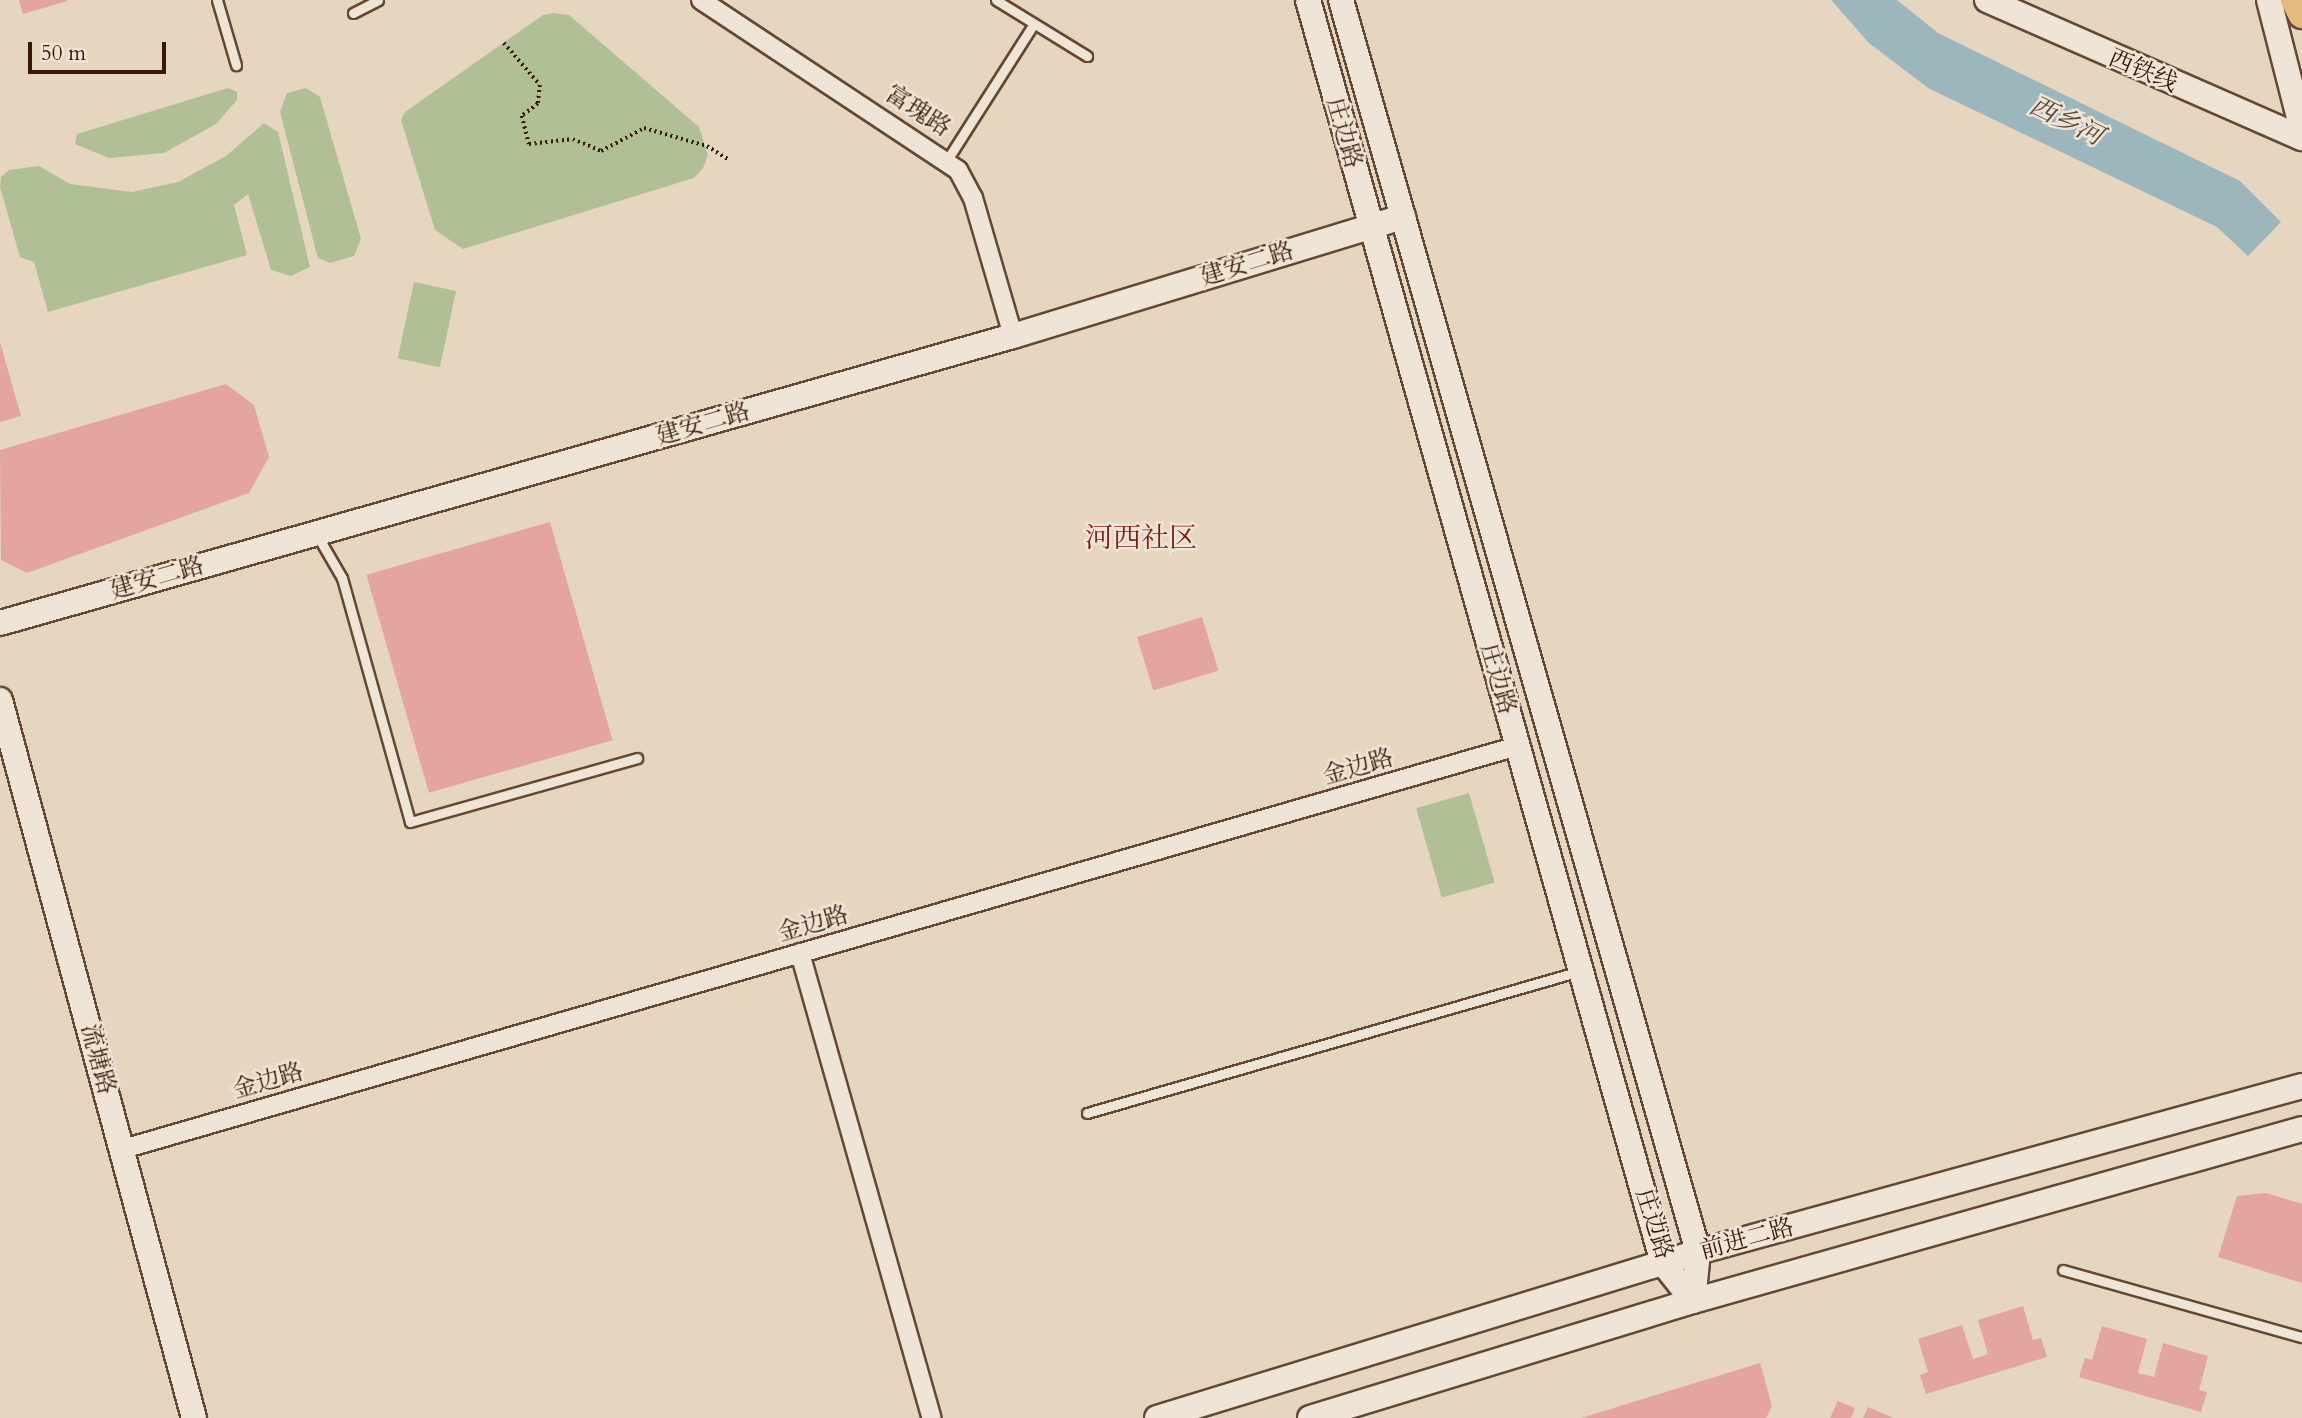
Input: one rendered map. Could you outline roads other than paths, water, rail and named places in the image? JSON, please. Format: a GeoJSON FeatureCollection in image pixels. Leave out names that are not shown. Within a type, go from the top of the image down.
{"type":"FeatureCollection","features":[{"type":"Feature","properties":{"kind":"main road","name":"庄边路"},"geometry":{"type":"LineString","coordinates":[[1308,0],[1663,1263],[1693,1301]]}},
{"type":"Feature","properties":{"kind":"main road","name":"庄边路"},"geometry":{"type":"LineString","coordinates":[[1341,0],[1698,1252],[1693,1301]]}},
{"type":"Feature","properties":{"kind":"main road","name":"西铁线"},"geometry":{"type":"LineString","coordinates":[[1987,0],[2302,138]]}},
{"type":"Feature","properties":{"kind":"main road"},"geometry":{"type":"LineString","coordinates":[[2269,0],[2302,130]]}},
{"type":"Feature","properties":{"kind":"main road"},"geometry":{"type":"LineString","coordinates":[[2295,0],[2302,14]]}},
{"type":"Feature","properties":{"kind":"main road","name":"建安二路"},"geometry":{"type":"LineString","coordinates":[[0,623],[1013,336],[1403,217]]}},
{"type":"Feature","properties":{"kind":"main road","name":"流塘路"},"geometry":{"type":"LineString","coordinates":[[0,700],[194,1418]]}},
{"type":"Feature","properties":{"kind":"main road","name":"前进二路"},"geometry":{"type":"LineString","coordinates":[[1157,1418],[1698,1252],[2302,1086]]}},
{"type":"Feature","properties":{"kind":"main road","name":"前进二路"},"geometry":{"type":"LineString","coordinates":[[1310,1418],[1693,1301],[2302,1129]]}},
{"type":"Feature","properties":{"kind":"street","name":"富瑰路"},"geometry":{"type":"LineString","coordinates":[[701,0],[947,160],[958,170],[973,198],[1013,336]]}},
{"type":"Feature","properties":{"kind":"street","name":"金边路"},"geometry":{"type":"LineString","coordinates":[[123,1149],[1517,746]]}},
{"type":"Feature","properties":{"kind":"street"},"geometry":{"type":"LineString","coordinates":[[800,953],[932,1418]]}},
{"type":"Feature","properties":{"kind":"lane"},"geometry":{"type":"LineString","coordinates":[[217,0],[236,65]]}},
{"type":"Feature","properties":{"kind":"lane"},"geometry":{"type":"LineString","coordinates":[[353,13],[378,0]]}},
{"type":"Feature","properties":{"kind":"lane"},"geometry":{"type":"LineString","coordinates":[[996,0],[1087,56]]}},
{"type":"Feature","properties":{"kind":"lane"},"geometry":{"type":"LineString","coordinates":[[947,160],[1033,25]]}},
{"type":"Feature","properties":{"kind":"lane"},"geometry":{"type":"LineString","coordinates":[[316,533],[342,578],[410,822],[637,758]]}},
{"type":"Feature","properties":{"kind":"lane"},"geometry":{"type":"LineString","coordinates":[[1087,1113],[1581,971]]}},
{"type":"Feature","properties":{"kind":"lane"},"geometry":{"type":"LineString","coordinates":[[2063,1270],[2302,1337]]}},
{"type":"Feature","properties":{"kind":"water","name":"西乡河"},"geometry":{"type":"Polygon","coordinates":[[[1831,0],[1897,0],[1938,33],[2240,181],[2281,222],[2248,256],[2217,227],[1928,88],[1869,43],[1831,0]]]}},
{"type":"Feature","properties":{"kind":"district","name":"河西社区"},"geometry":{"type":"Point","coordinates":[1141,538]}}]}
